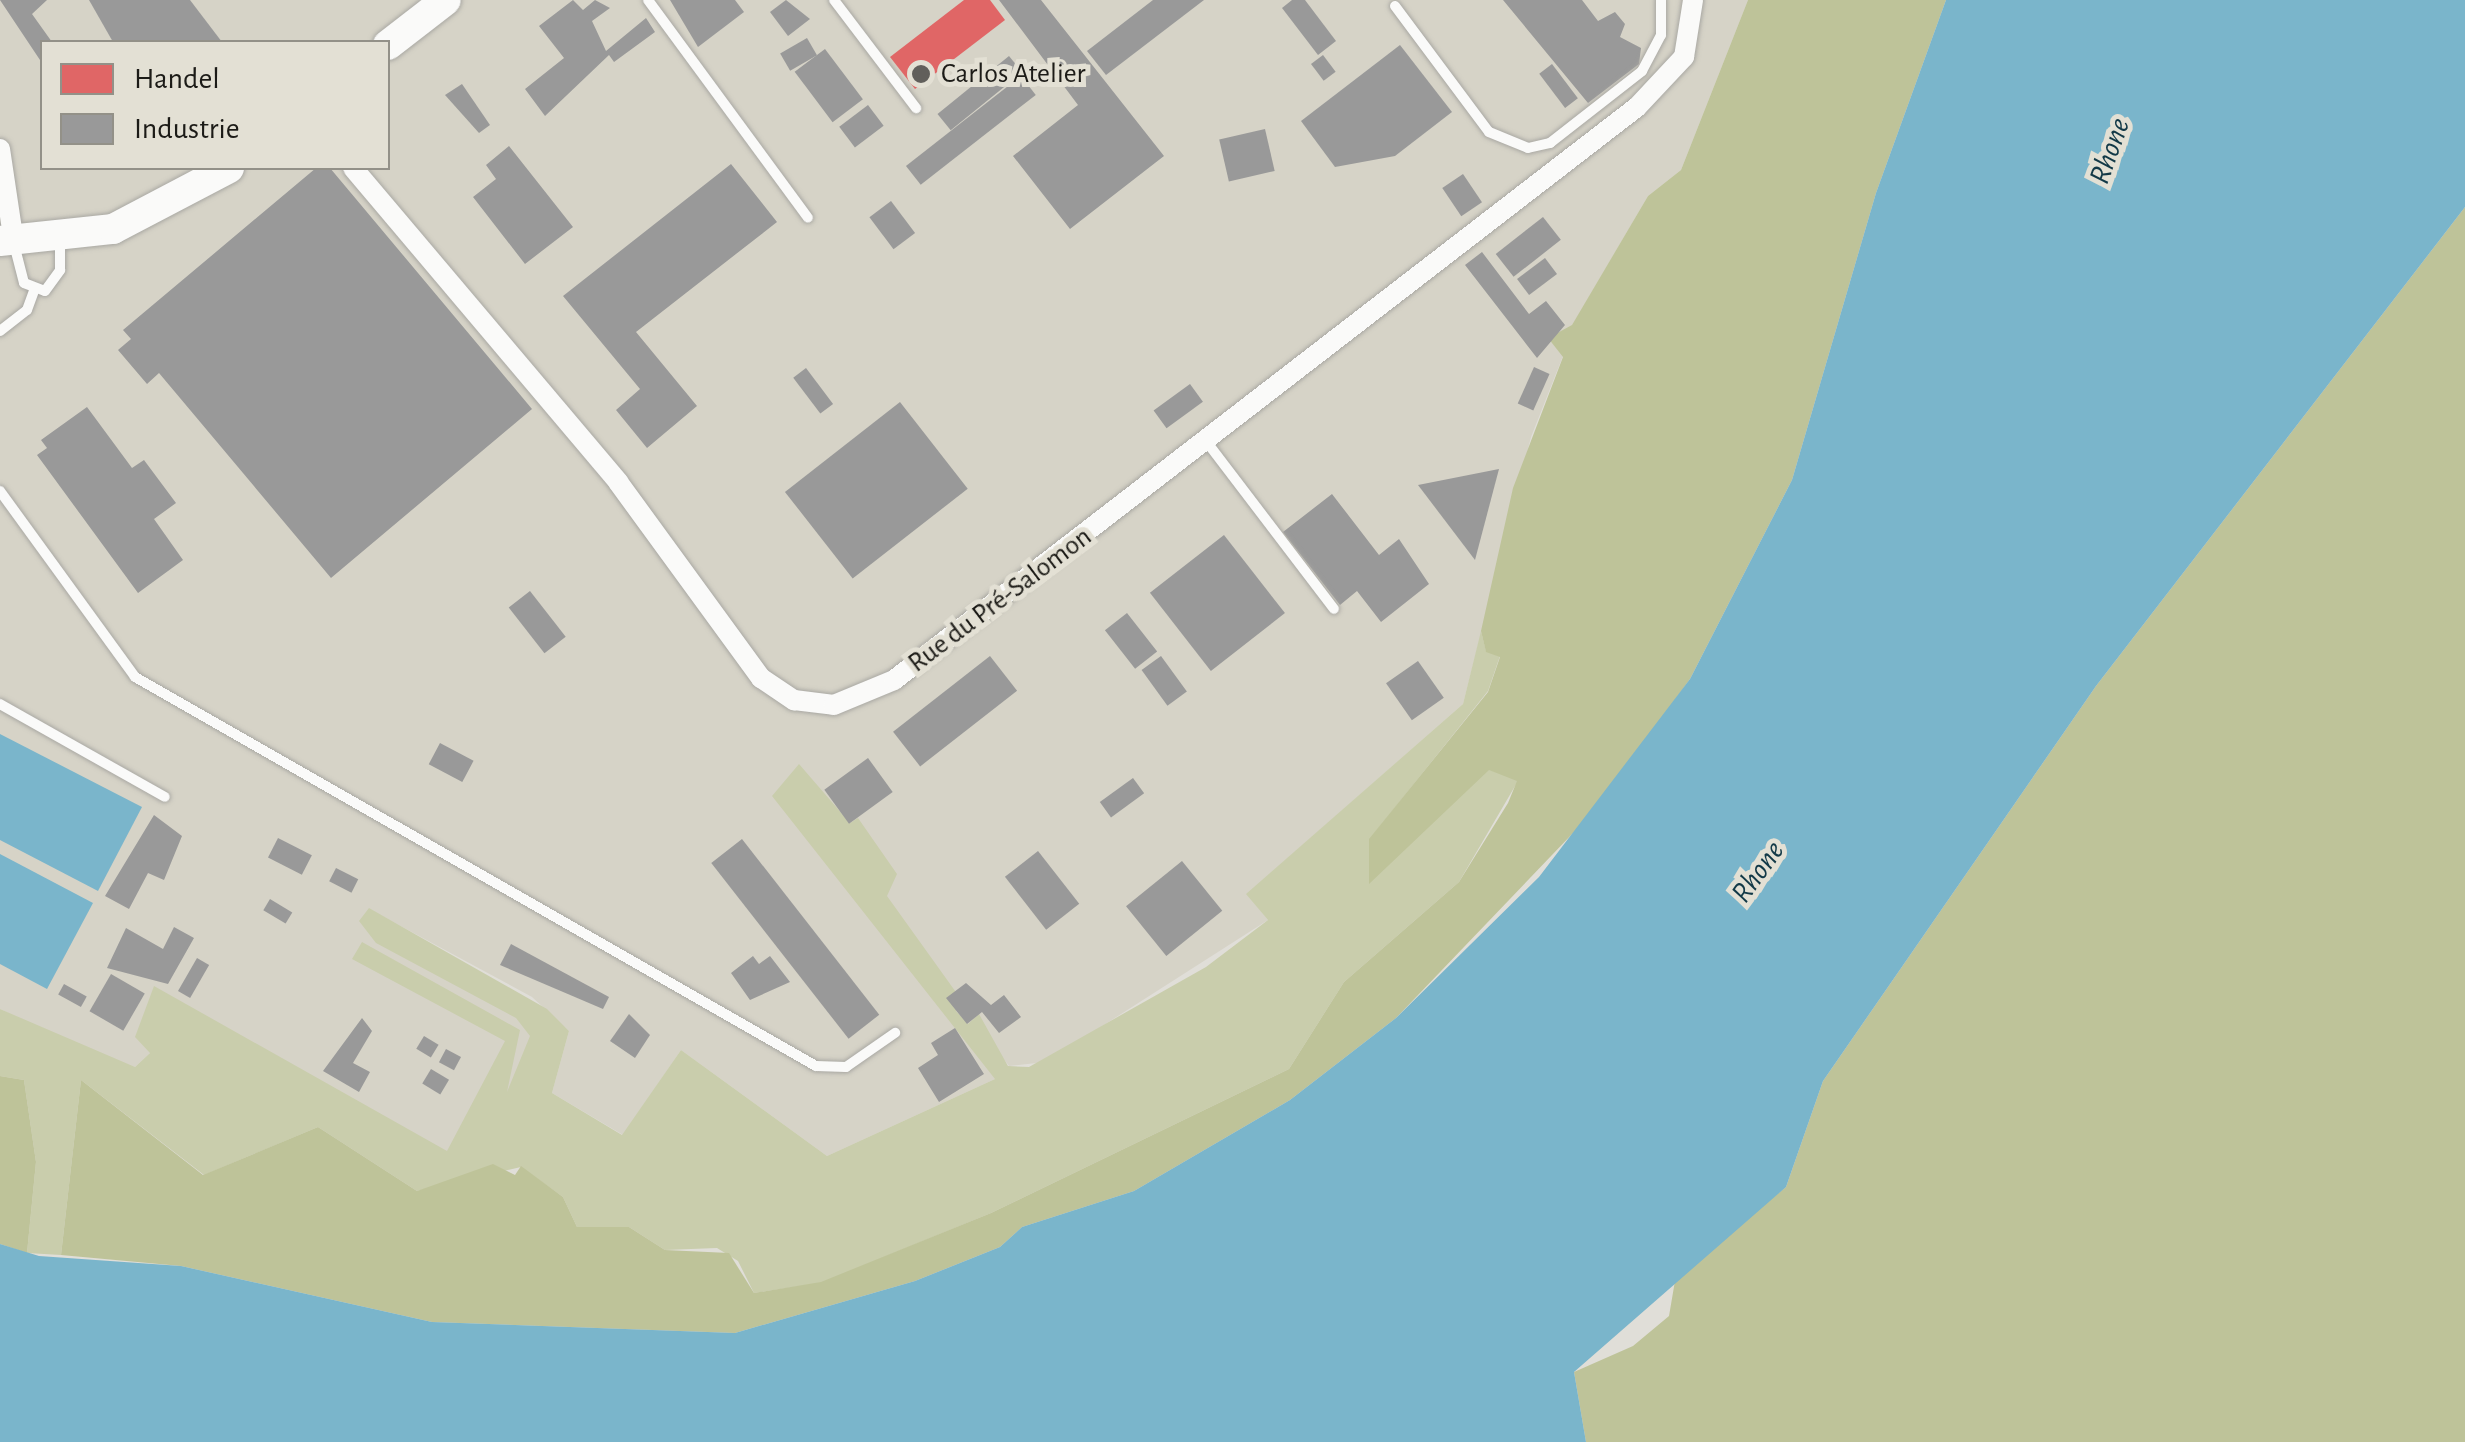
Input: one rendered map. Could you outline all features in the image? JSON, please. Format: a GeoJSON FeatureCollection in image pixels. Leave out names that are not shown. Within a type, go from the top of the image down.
{"type":"FeatureCollection","features":[{"type":"Feature","properties":{"kind":"main road"},"geometry":{"type":"LineString","coordinates":[[390,44],[446,0]]}},
{"type":"Feature","properties":{"kind":"main road"},"geometry":{"type":"LineString","coordinates":[[7,242],[60,241],[156,213],[226,170]]}},
{"type":"Feature","properties":{"kind":"street","name":"Rue du Pré-Salomon"},"geometry":{"type":"LineString","coordinates":[[355,170],[618,482],[761,678],[807,704],[848,703],[894,680],[1670,79],[1692,37],[1693,0]]}},
{"type":"Feature","properties":{"kind":"street"},"geometry":{"type":"LineString","coordinates":[[0,149],[7,242]]}},
{"type":"Feature","properties":{"kind":"lane"},"geometry":{"type":"LineString","coordinates":[[648,0],[808,218]]}},
{"type":"Feature","properties":{"kind":"lane"},"geometry":{"type":"LineString","coordinates":[[834,0],[916,108]]}},
{"type":"Feature","properties":{"kind":"lane"},"geometry":{"type":"LineString","coordinates":[[1395,6],[1489,132],[1528,148],[1550,144],[1642,71],[1660,35],[1661,0]]}},
{"type":"Feature","properties":{"kind":"lane"},"geometry":{"type":"LineString","coordinates":[[0,332],[34,291],[54,284],[60,241]]}},
{"type":"Feature","properties":{"kind":"lane"},"geometry":{"type":"LineString","coordinates":[[7,242],[34,291]]}},
{"type":"Feature","properties":{"kind":"lane"},"geometry":{"type":"LineString","coordinates":[[1206,441],[1334,609]]}},
{"type":"Feature","properties":{"kind":"lane"},"geometry":{"type":"LineString","coordinates":[[0,491],[134,677],[816,1066],[846,1066],[895,1034]]}},
{"type":"Feature","properties":{"kind":"lane"},"geometry":{"type":"LineString","coordinates":[[0,704],[165,796]]}},
{"type":"Feature","properties":{"kind":"shaded area"},"geometry":{"type":"Polygon","coordinates":[[[0,0],[1748,0],[1681,170],[1648,196],[1572,326],[1548,338],[1563,356],[1531,437],[1463,704],[1247,894],[1268,920],[1046,1062],[1009,1066],[996,1049],[995,1079],[827,1156],[681,1050],[623,1135],[552,1093],[569,1031],[532,997],[369,909],[527,1017],[535,1061],[466,1162],[150,1053],[135,1067],[110,1062],[0,1009],[0,0]]]}},
{"type":"Feature","properties":{"kind":"green space"},"geometry":{"type":"Polygon","coordinates":[[[1748,0],[1946,0],[1876,193],[1792,480],[1690,679],[1596,809],[1396,1018],[1290,1100],[1134,1191],[1022,1227],[1000,1247],[915,1281],[735,1333],[432,1322],[181,1266],[61,1255],[81,1080],[203,1175],[318,1127],[417,1191],[493,1164],[515,1175],[521,1166],[563,1197],[577,1227],[629,1227],[665,1250],[729,1253],[754,1293],[821,1282],[991,1213],[1289,1069],[1344,982],[1459,882],[1508,803],[1517,781],[1489,770],[1369,884],[1369,839],[1488,692],[1500,657],[1486,652],[1481,631],[1513,488],[1563,357],[1548,338],[1572,325],[1648,196],[1681,170],[1748,0]]]}},
{"type":"Feature","properties":{"kind":"green space"},"geometry":{"type":"Polygon","coordinates":[[[2465,207],[2465,1442],[1586,1442],[1574,1372],[1633,1346],[1669,1316],[1676,1275],[1786,1187],[1823,1081],[2096,686],[2465,207]]]}},
{"type":"Feature","properties":{"kind":"green space"},"geometry":{"type":"Polygon","coordinates":[[[1481,631],[1486,651],[1500,656],[1488,691],[1369,840],[1497,736],[1518,781],[1459,882],[1344,982],[1289,1069],[991,1213],[821,1283],[754,1293],[738,1261],[717,1248],[665,1250],[629,1227],[577,1227],[563,1197],[521,1167],[417,1191],[318,1127],[204,1175],[81,1080],[61,1255],[27,1253],[36,1162],[24,1080],[0,1076],[0,1009],[135,1067],[150,1053],[135,1037],[154,986],[447,1151],[505,1041],[352,959],[362,942],[520,1030],[507,1092],[530,1036],[516,1018],[376,943],[359,921],[369,908],[547,1009],[569,1031],[552,1093],[622,1135],[681,1050],[827,1156],[995,1079],[772,796],[799,764],[850,823],[858,818],[897,874],[887,896],[963,1002],[956,1011],[968,1024],[979,1014],[1008,1066],[1029,1067],[1206,967],[1268,920],[1246,894],[1463,704],[1481,631]]]}},
{"type":"Feature","properties":{"kind":"green space"},"geometry":{"type":"Polygon","coordinates":[[[0,1076],[24,1080],[36,1162],[27,1253],[0,1244],[0,1076]]]}},
{"type":"Feature","properties":{"kind":"water","name":"Rhone"},"geometry":{"type":"Polygon","coordinates":[[[1946,0],[2465,0],[2465,207],[2096,686],[1823,1081],[1786,1187],[1574,1372],[1586,1442],[0,1442],[0,1244],[39,1256],[181,1266],[432,1322],[735,1333],[915,1281],[1000,1247],[1022,1227],[1134,1191],[1290,1100],[1396,1018],[1539,877],[1690,679],[1792,480],[1876,193],[1946,0]]]}},
{"type":"Feature","properties":{"kind":"water"},"geometry":{"type":"Polygon","coordinates":[[[0,734],[142,807],[98,891],[0,840],[0,734]]]}},
{"type":"Feature","properties":{"kind":"water"},"geometry":{"type":"Polygon","coordinates":[[[0,854],[93,903],[47,989],[0,964],[0,854]]]}},
{"type":"Feature","properties":{"kind":"building: Handel"},"geometry":{"type":"Polygon","coordinates":[[[964,0],[990,0],[1005,20],[915,89],[890,57],[964,0]]]}},
{"type":"Feature","properties":{"kind":"building: Industrie"},"geometry":{"type":"Polygon","coordinates":[[[0,0],[47,0],[32,14],[51,40],[40,40],[40,60],[0,0]]]}},
{"type":"Feature","properties":{"kind":"building: Industrie"},"geometry":{"type":"Polygon","coordinates":[[[89,0],[190,0],[220,40],[112,40],[89,0]]]}},
{"type":"Feature","properties":{"kind":"building: Industrie"},"geometry":{"type":"Polygon","coordinates":[[[573,0],[583,10],[595,0],[610,8],[592,21],[606,51],[646,18],[655,32],[614,62],[609,55],[545,116],[525,89],[564,58],[539,26],[573,0]]]}},
{"type":"Feature","properties":{"kind":"building: Industrie"},"geometry":{"type":"Polygon","coordinates":[[[670,0],[735,0],[744,12],[698,47],[670,0]]]}},
{"type":"Feature","properties":{"kind":"building: Industrie"},"geometry":{"type":"Polygon","coordinates":[[[786,0],[810,19],[788,36],[770,12],[786,0]]]}},
{"type":"Feature","properties":{"kind":"building: Industrie"},"geometry":{"type":"Polygon","coordinates":[[[999,0],[1041,0],[1164,156],[1070,229],[1013,156],[1078,105],[999,0]]]}},
{"type":"Feature","properties":{"kind":"building: Industrie"},"geometry":{"type":"Polygon","coordinates":[[[1153,0],[1204,0],[1106,75],[1087,51],[1153,0]]]}},
{"type":"Feature","properties":{"kind":"building: Industrie"},"geometry":{"type":"Polygon","coordinates":[[[1292,0],[1305,0],[1336,41],[1318,55],[1282,8],[1292,0]]]}},
{"type":"Feature","properties":{"kind":"building: Industrie"},"geometry":{"type":"Polygon","coordinates":[[[1503,0],[1582,0],[1598,21],[1615,12],[1625,24],[1620,37],[1641,48],[1639,64],[1588,103],[1503,0]]]}},
{"type":"Feature","properties":{"kind":"building: Industrie"},"geometry":{"type":"Polygon","coordinates":[[[807,38],[817,55],[790,71],[780,54],[807,38]]]}},
{"type":"Feature","properties":{"kind":"building: Industrie"},"geometry":{"type":"Polygon","coordinates":[[[1400,45],[1452,112],[1395,156],[1335,167],[1301,121],[1400,45]]]}},
{"type":"Feature","properties":{"kind":"building: Industrie"},"geometry":{"type":"Polygon","coordinates":[[[825,49],[863,99],[833,122],[795,72],[825,49]]]}},
{"type":"Feature","properties":{"kind":"building: Industrie"},"geometry":{"type":"Polygon","coordinates":[[[1323,55],[1336,72],[1324,81],[1311,64],[1323,55]]]}},
{"type":"Feature","properties":{"kind":"building: Industrie"},"geometry":{"type":"Polygon","coordinates":[[[1009,56],[1022,72],[951,130],[938,114],[1009,56]]]}},
{"type":"Feature","properties":{"kind":"building: Industrie"},"geometry":{"type":"Polygon","coordinates":[[[1552,64],[1578,98],[1565,108],[1539,74],[1552,64]]]}},
{"type":"Feature","properties":{"kind":"building: Industrie"},"geometry":{"type":"Polygon","coordinates":[[[1021,76],[1036,95],[921,185],[906,166],[1021,76]]]}},
{"type":"Feature","properties":{"kind":"building: Industrie"},"geometry":{"type":"Polygon","coordinates":[[[462,84],[490,125],[479,133],[445,95],[462,84]]]}},
{"type":"Feature","properties":{"kind":"building: Industrie"},"geometry":{"type":"Polygon","coordinates":[[[868,105],[884,126],[855,147],[839,127],[868,105]]]}},
{"type":"Feature","properties":{"kind":"building: Industrie"},"geometry":{"type":"Polygon","coordinates":[[[1265,129],[1275,171],[1229,181],[1219,140],[1265,129]]]}},
{"type":"Feature","properties":{"kind":"building: Industrie"},"geometry":{"type":"Polygon","coordinates":[[[509,146],[573,227],[525,264],[473,197],[496,179],[486,165],[509,146]]]}},
{"type":"Feature","properties":{"kind":"building: Industrie"},"geometry":{"type":"Polygon","coordinates":[[[731,164],[777,222],[636,332],[697,406],[647,448],[616,410],[640,389],[563,296],[731,164]]]}},
{"type":"Feature","properties":{"kind":"building: Industrie"},"geometry":{"type":"Polygon","coordinates":[[[314,170],[332,170],[532,409],[331,578],[159,373],[147,384],[118,350],[131,339],[123,330],[314,170]]]}},
{"type":"Feature","properties":{"kind":"building: Industrie"},"geometry":{"type":"Polygon","coordinates":[[[1463,174],[1482,202],[1461,216],[1442,188],[1463,174]]]}},
{"type":"Feature","properties":{"kind":"building: Industrie"},"geometry":{"type":"Polygon","coordinates":[[[891,201],[915,233],[894,249],[869,217],[891,201]]]}},
{"type":"Feature","properties":{"kind":"building: Industrie"},"geometry":{"type":"Polygon","coordinates":[[[1543,217],[1561,240],[1514,277],[1496,254],[1543,217]]]}},
{"type":"Feature","properties":{"kind":"building: Industrie"},"geometry":{"type":"Polygon","coordinates":[[[1482,252],[1529,314],[1546,301],[1565,325],[1537,358],[1465,265],[1482,252]]]}},
{"type":"Feature","properties":{"kind":"building: Industrie"},"geometry":{"type":"Polygon","coordinates":[[[1545,258],[1557,274],[1529,295],[1517,279],[1545,258]]]}},
{"type":"Feature","properties":{"kind":"building: Industrie"},"geometry":{"type":"Polygon","coordinates":[[[1534,367],[1550,374],[1533,410],[1518,404],[1534,367]]]}},
{"type":"Feature","properties":{"kind":"building: Industrie"},"geometry":{"type":"Polygon","coordinates":[[[806,368],[833,404],[820,414],[793,378],[806,368]]]}},
{"type":"Feature","properties":{"kind":"building: Industrie"},"geometry":{"type":"Polygon","coordinates":[[[1190,384],[1203,402],[1167,428],[1154,410],[1190,384]]]}},
{"type":"Feature","properties":{"kind":"building: Industrie"},"geometry":{"type":"Polygon","coordinates":[[[900,402],[968,489],[853,579],[785,492],[900,402]]]}},
{"type":"Feature","properties":{"kind":"building: Industrie"},"geometry":{"type":"Polygon","coordinates":[[[87,407],[132,468],[144,460],[176,503],[154,519],[183,560],[138,593],[37,455],[47,448],[41,440],[87,407]]]}},
{"type":"Feature","properties":{"kind":"building: Industrie"},"geometry":{"type":"Polygon","coordinates":[[[1499,469],[1475,560],[1418,485],[1499,469]]]}},
{"type":"Feature","properties":{"kind":"building: Industrie"},"geometry":{"type":"Polygon","coordinates":[[[1332,494],[1379,555],[1399,539],[1429,584],[1381,622],[1357,591],[1340,605],[1283,532],[1332,494]]]}},
{"type":"Feature","properties":{"kind":"building: Industrie"},"geometry":{"type":"Polygon","coordinates":[[[1224,535],[1285,613],[1211,671],[1150,593],[1224,535]]]}},
{"type":"Feature","properties":{"kind":"building: Industrie"},"geometry":{"type":"Polygon","coordinates":[[[530,591],[566,637],[544,653],[509,608],[530,591]]]}},
{"type":"Feature","properties":{"kind":"building: Industrie"},"geometry":{"type":"Polygon","coordinates":[[[1127,613],[1157,652],[1135,669],[1105,630],[1127,613]]]}},
{"type":"Feature","properties":{"kind":"building: Industrie"},"geometry":{"type":"Polygon","coordinates":[[[990,656],[1017,691],[920,766],[893,732],[990,656]]]}},
{"type":"Feature","properties":{"kind":"building: Industrie"},"geometry":{"type":"Polygon","coordinates":[[[1161,656],[1187,692],[1167,706],[1142,670],[1161,656]]]}},
{"type":"Feature","properties":{"kind":"building: Industrie"},"geometry":{"type":"Polygon","coordinates":[[[1418,661],[1444,698],[1412,720],[1386,683],[1418,661]]]}},
{"type":"Feature","properties":{"kind":"building: Industrie"},"geometry":{"type":"Polygon","coordinates":[[[440,743],[474,761],[462,782],[429,764],[440,743]]]}},
{"type":"Feature","properties":{"kind":"building: Industrie"},"geometry":{"type":"Polygon","coordinates":[[[868,758],[893,792],[849,824],[824,790],[868,758]]]}},
{"type":"Feature","properties":{"kind":"building: Industrie"},"geometry":{"type":"Polygon","coordinates":[[[1133,778],[1144,793],[1111,817],[1100,802],[1133,778]]]}},
{"type":"Feature","properties":{"kind":"building: Industrie"},"geometry":{"type":"Polygon","coordinates":[[[154,815],[182,836],[164,880],[148,873],[129,909],[105,896],[154,815]]]}},
{"type":"Feature","properties":{"kind":"building: Industrie"},"geometry":{"type":"Polygon","coordinates":[[[278,838],[312,855],[302,875],[268,858],[278,838]]]}},
{"type":"Feature","properties":{"kind":"building: Industrie"},"geometry":{"type":"Polygon","coordinates":[[[742,839],[879,1015],[849,1039],[711,863],[742,839]]]}},
{"type":"Feature","properties":{"kind":"building: Industrie"},"geometry":{"type":"Polygon","coordinates":[[[1038,851],[1079,904],[1046,930],[1005,877],[1038,851]]]}},
{"type":"Feature","properties":{"kind":"building: Industrie"},"geometry":{"type":"Polygon","coordinates":[[[1182,861],[1222,911],[1166,956],[1126,906],[1182,861]]]}},
{"type":"Feature","properties":{"kind":"building: Industrie"},"geometry":{"type":"Polygon","coordinates":[[[336,868],[358,879],[351,893],[329,881],[336,868]]]}},
{"type":"Feature","properties":{"kind":"building: Industrie"},"geometry":{"type":"Polygon","coordinates":[[[270,899],[292,912],[286,924],[263,910],[270,899]]]}},
{"type":"Feature","properties":{"kind":"building: Industrie"},"geometry":{"type":"Polygon","coordinates":[[[174,927],[194,938],[168,984],[107,968],[126,928],[163,949],[174,927]]]}},
{"type":"Feature","properties":{"kind":"building: Industrie"},"geometry":{"type":"Polygon","coordinates":[[[511,944],[609,997],[603,1009],[500,965],[511,944]]]}},
{"type":"Feature","properties":{"kind":"building: Industrie"},"geometry":{"type":"Polygon","coordinates":[[[753,956],[759,964],[770,956],[790,982],[750,1000],[731,973],[753,956]]]}},
{"type":"Feature","properties":{"kind":"building: Industrie"},"geometry":{"type":"Polygon","coordinates":[[[197,958],[209,965],[190,998],[178,991],[197,958]]]}},
{"type":"Feature","properties":{"kind":"building: Industrie"},"geometry":{"type":"Polygon","coordinates":[[[111,974],[145,994],[123,1031],[90,1011],[111,974]]]}},
{"type":"Feature","properties":{"kind":"building: Industrie"},"geometry":{"type":"Polygon","coordinates":[[[966,983],[991,1005],[1004,995],[1021,1017],[999,1033],[982,1012],[967,1024],[946,998],[966,983]]]}},
{"type":"Feature","properties":{"kind":"building: Industrie"},"geometry":{"type":"Polygon","coordinates":[[[64,984],[87,997],[81,1007],[58,994],[64,984]]]}},
{"type":"Feature","properties":{"kind":"building: Industrie"},"geometry":{"type":"Polygon","coordinates":[[[629,1014],[650,1035],[635,1058],[610,1041],[629,1014]]]}},
{"type":"Feature","properties":{"kind":"building: Industrie"},"geometry":{"type":"Polygon","coordinates":[[[362,1018],[372,1031],[353,1063],[370,1072],[359,1092],[323,1071],[362,1018]]]}},
{"type":"Feature","properties":{"kind":"building: Industrie"},"geometry":{"type":"Polygon","coordinates":[[[955,1028],[984,1074],[939,1102],[918,1068],[938,1055],[931,1043],[955,1028]]]}},
{"type":"Feature","properties":{"kind":"building: Industrie"},"geometry":{"type":"Polygon","coordinates":[[[424,1036],[439,1045],[431,1058],[416,1049],[424,1036]]]}},
{"type":"Feature","properties":{"kind":"building: Industrie"},"geometry":{"type":"Polygon","coordinates":[[[446,1049],[461,1057],[454,1070],[439,1062],[446,1049]]]}},
{"type":"Feature","properties":{"kind":"building: Industrie"},"geometry":{"type":"Polygon","coordinates":[[[431,1069],[449,1080],[440,1094],[422,1084],[431,1069]]]}},
{"type":"Feature","properties":{"kind":"place","name":"Carlos Atelier"},"geometry":{"type":"Point","coordinates":[921,74]}}]}
